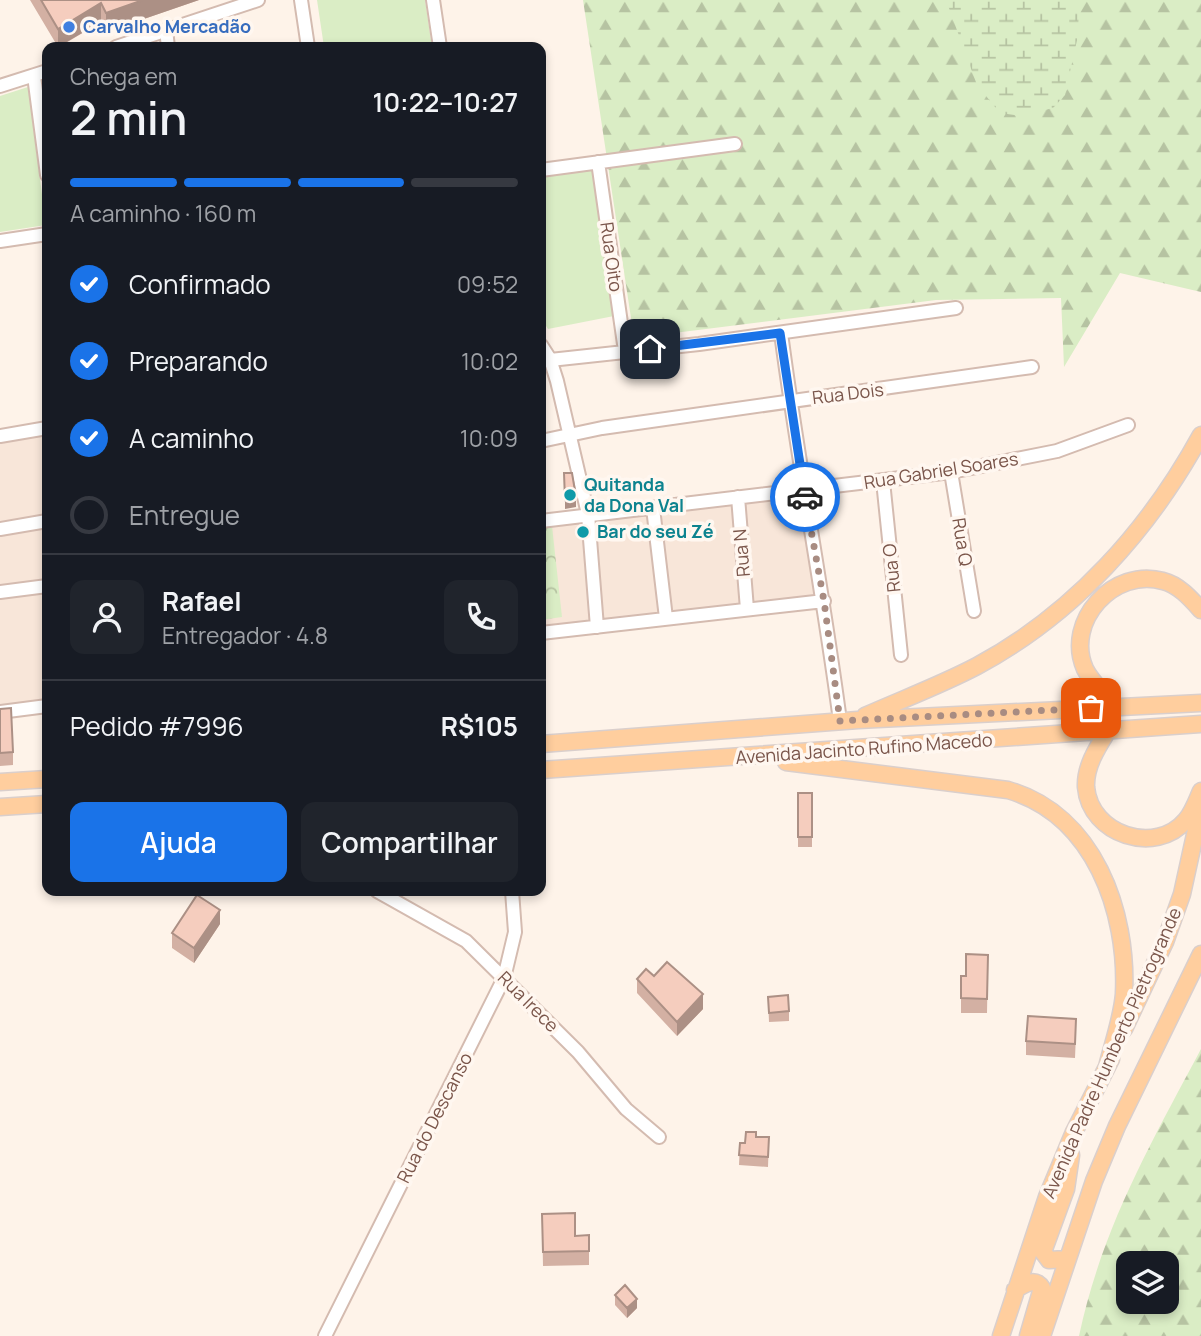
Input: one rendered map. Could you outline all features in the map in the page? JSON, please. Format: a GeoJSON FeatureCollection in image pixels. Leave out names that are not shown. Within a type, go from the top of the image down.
{"type":"FeatureCollection","features":[{"type":"Feature","properties":{"kind":"main road"},"geometry":{"type":"LineString","coordinates":[[858,720],[980,664],[1062,606],[1102,571],[1136,534],[1201,435]]}},
{"type":"Feature","properties":{"kind":"main road"},"geometry":{"type":"LineString","coordinates":[[1115,707],[1092,680],[1082,660],[1080,633],[1093,607],[1115,587],[1127,581],[1147,579],[1163,581],[1177,588],[1201,610]]}},
{"type":"Feature","properties":{"kind":"main road","name":"Avenida Jacinto Rufino Macedo"},"geometry":{"type":"LineString","coordinates":[[546,744],[840,721],[1193,703]]}},
{"type":"Feature","properties":{"kind":"main road","name":"Avenida Jacinto Rufino Macedo"},"geometry":{"type":"LineString","coordinates":[[547,770],[1194,725]]}},
{"type":"Feature","properties":{"kind":"main road"},"geometry":{"type":"LineString","coordinates":[[1107,732],[1089,766],[1086,788],[1098,817],[1115,832],[1141,838],[1167,833],[1187,819],[1201,790]]}},
{"type":"Feature","properties":{"kind":"main road"},"geometry":{"type":"LineString","coordinates":[[547,770],[598,758],[638,753],[637,746],[622,738]]}},
{"type":"Feature","properties":{"kind":"main road"},"geometry":{"type":"LineString","coordinates":[[749,757],[1008,790],[1026,795],[1049,809],[1073,829],[1094,858],[1118,913],[1124,994],[1107,1067]]}},
{"type":"Feature","properties":{"kind":"main road"},"geometry":{"type":"LineString","coordinates":[[0,782],[42,779]]}},
{"type":"Feature","properties":{"kind":"main road"},"geometry":{"type":"LineString","coordinates":[[0,807],[42,804]]}},
{"type":"Feature","properties":{"kind":"main road","name":"Avenida Padre Humberto Pietrogrande"},"geometry":{"type":"LineString","coordinates":[[1001,1336],[1047,1197],[1074,1132],[1165,942],[1182,894],[1201,807]]}},
{"type":"Feature","properties":{"kind":"main road","name":"Avenida Padre Humberto Pietrogrande"},"geometry":{"type":"LineString","coordinates":[[1042,1336],[1067,1259],[1117,1126],[1201,954]]}},
{"type":"Feature","properties":{"kind":"main road"},"geometry":{"type":"LineString","coordinates":[[1067,1259],[1049,1260],[1044,1252],[1066,1189],[1074,1132]]}},
{"type":"Feature","properties":{"kind":"main road"},"geometry":{"type":"LineString","coordinates":[[1015,1290],[1028,1282],[1036,1283],[1042,1288],[1028,1336]]}},
{"type":"Feature","properties":{"kind":"street"},"geometry":{"type":"LineString","coordinates":[[131,42],[258,0]]}},
{"type":"Feature","properties":{"kind":"street"},"geometry":{"type":"LineString","coordinates":[[301,0],[307,42]]}},
{"type":"Feature","properties":{"kind":"street"},"geometry":{"type":"LineString","coordinates":[[433,0],[439,42]]}},
{"type":"Feature","properties":{"kind":"street"},"geometry":{"type":"LineString","coordinates":[[166,30],[167,42]]}},
{"type":"Feature","properties":{"kind":"street"},"geometry":{"type":"LineString","coordinates":[[0,86],[42,73]]}},
{"type":"Feature","properties":{"kind":"street"},"geometry":{"type":"LineString","coordinates":[[34,76],[42,137]]}},
{"type":"Feature","properties":{"kind":"street"},"geometry":{"type":"LineString","coordinates":[[546,169],[735,144]]}},
{"type":"Feature","properties":{"kind":"street","name":"Rua Oito"},"geometry":{"type":"LineString","coordinates":[[598,162],[625,351]]}},
{"type":"Feature","properties":{"kind":"street"},"geometry":{"type":"LineString","coordinates":[[0,241],[42,235]]}},
{"type":"Feature","properties":{"kind":"street"},"geometry":{"type":"LineString","coordinates":[[546,360],[780,333],[956,308]]}},
{"type":"Feature","properties":{"kind":"street"},"geometry":{"type":"LineString","coordinates":[[780,333],[803,490],[824,601],[840,721]]}},
{"type":"Feature","properties":{"kind":"street"},"geometry":{"type":"LineString","coordinates":[[546,363],[569,434],[588,514],[597,627]]}},
{"type":"Feature","properties":{"kind":"street","name":"Rua Dois"},"geometry":{"type":"LineString","coordinates":[[546,440],[790,401],[1032,368]]}},
{"type":"Feature","properties":{"kind":"street","name":"Rua Gabriel Soares"},"geometry":{"type":"LineString","coordinates":[[546,520],[951,472],[1057,452],[1129,425]]}},
{"type":"Feature","properties":{"kind":"street"},"geometry":{"type":"LineString","coordinates":[[0,436],[42,429]]}},
{"type":"Feature","properties":{"kind":"street","name":"Rua Q"},"geometry":{"type":"LineString","coordinates":[[951,472],[974,611]]}},
{"type":"Feature","properties":{"kind":"street","name":"Rua O"},"geometry":{"type":"LineString","coordinates":[[883,481],[901,655]]}},
{"type":"Feature","properties":{"kind":"street","name":"Rua N"},"geometry":{"type":"LineString","coordinates":[[738,497],[747,609]]}},
{"type":"Feature","properties":{"kind":"street"},"geometry":{"type":"LineString","coordinates":[[653,508],[666,618]]}},
{"type":"Feature","properties":{"kind":"street"},"geometry":{"type":"LineString","coordinates":[[0,529],[42,522]]}},
{"type":"Feature","properties":{"kind":"street"},"geometry":{"type":"LineString","coordinates":[[0,592],[42,587]]}},
{"type":"Feature","properties":{"kind":"street"},"geometry":{"type":"LineString","coordinates":[[546,632],[824,601]]}},
{"type":"Feature","properties":{"kind":"street"},"geometry":{"type":"LineString","coordinates":[[0,712],[42,707]]}},
{"type":"Feature","properties":{"kind":"street","name":"Rua Irece"},"geometry":{"type":"LineString","coordinates":[[386,896],[466,941],[589,1064],[626,1109],[660,1137]]}},
{"type":"Feature","properties":{"kind":"street","name":"Rua do Descanso"},"geometry":{"type":"LineString","coordinates":[[325,1336],[503,978],[515,932],[512,896]]}},
{"type":"Feature","properties":{"kind":"shaded area"},"geometry":{"type":"Polygon","coordinates":[[[42,432],[42,707],[0,713],[0,437],[42,432]]]}},
{"type":"Feature","properties":{"kind":"shaded area"},"geometry":{"type":"Polygon","coordinates":[[[804,493],[820,603],[546,637],[546,524],[804,493]]]}},
{"type":"Feature","properties":{"kind":"green space"},"geometry":{"type":"Polygon","coordinates":[[[317,0],[425,0],[431,42],[323,42],[317,0]]]}},
{"type":"Feature","properties":{"kind":"green space"},"geometry":{"type":"Polygon","coordinates":[[[583,0],[1201,0],[1201,292],[1120,273],[1064,367],[1061,298],[936,300],[634,338],[583,0]]]}},
{"type":"Feature","properties":{"kind":"green space"},"geometry":{"type":"Polygon","coordinates":[[[946,0],[1080,0],[1077,40],[1065,95],[1053,108],[1021,116],[1000,113],[977,85],[946,0]]]}},
{"type":"Feature","properties":{"kind":"green space"},"geometry":{"type":"Polygon","coordinates":[[[28,87],[42,194],[42,226],[0,232],[0,96],[28,87]]]}},
{"type":"Feature","properties":{"kind":"green space"},"geometry":{"type":"Polygon","coordinates":[[[593,170],[614,316],[548,329],[546,326],[546,176],[593,170]]]}},
{"type":"Feature","properties":{"kind":"green space"},"geometry":{"type":"Polygon","coordinates":[[[552,526],[562,617],[546,619],[546,527],[552,526]]]}},
{"type":"Feature","properties":{"kind":"green space"},"geometry":{"type":"Polygon","coordinates":[[[1201,1049],[1201,1336],[1079,1336],[1114,1223],[1146,1154],[1201,1049]]]}},
{"type":"Feature","properties":{"kind":"building"},"geometry":{"type":"Polygon","coordinates":[[[41,0],[143,0],[106,13],[101,3],[58,29],[41,0]]]}},
{"type":"Feature","properties":{"kind":"building"},"geometry":{"type":"Polygon","coordinates":[[[564,473],[572,473],[576,497],[565,500],[564,473]]]}},
{"type":"Feature","properties":{"kind":"building"},"geometry":{"type":"Polygon","coordinates":[[[11,708],[13,752],[0,753],[0,709],[11,708]]]}},
{"type":"Feature","properties":{"kind":"building"},"geometry":{"type":"Polygon","coordinates":[[[798,793],[812,793],[812,837],[798,837],[798,793]]]}},
{"type":"Feature","properties":{"kind":"building"},"geometry":{"type":"Polygon","coordinates":[[[196,896],[220,910],[194,948],[172,933],[196,896]]]}},
{"type":"Feature","properties":{"kind":"building"},"geometry":{"type":"Polygon","coordinates":[[[966,954],[988,955],[987,999],[961,998],[961,976],[966,976],[966,954]]]}},
{"type":"Feature","properties":{"kind":"building"},"geometry":{"type":"Polygon","coordinates":[[[667,962],[703,994],[677,1022],[637,979],[646,969],[654,976],[667,962]]]}},
{"type":"Feature","properties":{"kind":"building"},"geometry":{"type":"Polygon","coordinates":[[[788,995],[789,1011],[769,1013],[768,997],[788,995]]]}},
{"type":"Feature","properties":{"kind":"building"},"geometry":{"type":"Polygon","coordinates":[[[1028,1016],[1076,1019],[1075,1044],[1026,1041],[1028,1016]]]}},
{"type":"Feature","properties":{"kind":"building"},"geometry":{"type":"Polygon","coordinates":[[[746,1132],[756,1132],[756,1137],[769,1137],[768,1157],[739,1155],[740,1143],[745,1143],[746,1132]]]}},
{"type":"Feature","properties":{"kind":"building"},"geometry":{"type":"Polygon","coordinates":[[[575,1213],[575,1236],[589,1235],[589,1251],[543,1252],[542,1214],[575,1213]]]}},
{"type":"Feature","properties":{"kind":"building"},"geometry":{"type":"Polygon","coordinates":[[[625,1285],[637,1299],[627,1308],[615,1295],[625,1285]]]}},
{"type":"Feature","properties":{"kind":"way so far"},"geometry":{"type":"LineString","coordinates":[[805,497],[824,601],[840,721],[1091,708]]}},
{"type":"Feature","properties":{"kind":"place","name":"Carvalho Mercadão"},"geometry":{"type":"Point","coordinates":[69,27]}},
{"type":"Feature","properties":{"kind":"place","name":"Quitanda da Dona Val"},"geometry":{"type":"Point","coordinates":[570,495]}},
{"type":"Feature","properties":{"kind":"place","name":"Bar do seu Zé"},"geometry":{"type":"Point","coordinates":[583,532]}},
{"type":"Feature","properties":{"kind":"route"},"geometry":{"type":"LineString","coordinates":[[650,349],[780,333],[805,497]]}}]}
